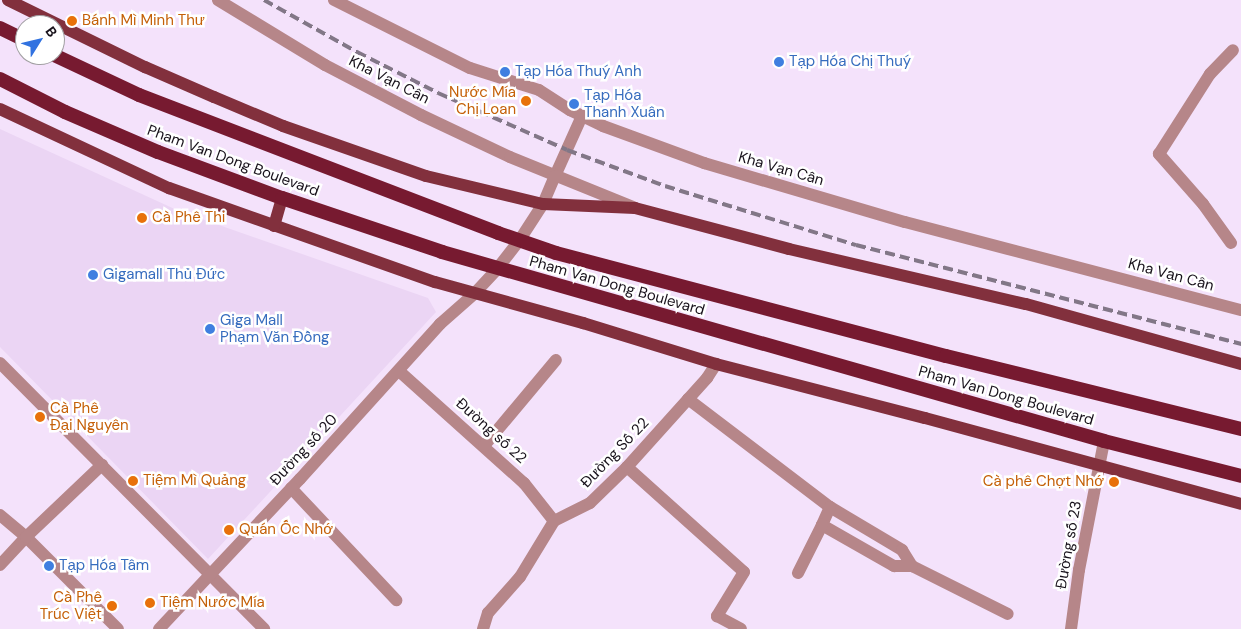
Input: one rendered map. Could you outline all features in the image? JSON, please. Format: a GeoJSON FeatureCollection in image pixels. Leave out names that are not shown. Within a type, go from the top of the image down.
{"type":"FeatureCollection","features":[{"type":"Feature","properties":{"kind":"highway"},"geometry":{"type":"LineString","coordinates":[[0,28],[15,35]]}},
{"type":"Feature","properties":{"kind":"highway","name":"Pham Van Dong Boulevard"},"geometry":{"type":"LineString","coordinates":[[65,60],[139,95],[519,241],[592,264],[785,312],[946,356],[1241,429]]}},
{"type":"Feature","properties":{"kind":"highway","name":"Pham Van Dong Boulevard"},"geometry":{"type":"LineString","coordinates":[[0,79],[65,112],[158,152],[282,198],[497,269],[1104,441],[1241,476]]}},
{"type":"Feature","properties":{"kind":"main road"},"geometry":{"type":"LineString","coordinates":[[8,0],[145,67],[284,126],[426,176],[543,204],[635,208],[789,249],[1026,304],[1241,364]]}},
{"type":"Feature","properties":{"kind":"main road"},"geometry":{"type":"LineString","coordinates":[[0,109],[169,188],[474,294],[583,323],[716,364],[925,418],[1241,504]]}},
{"type":"Feature","properties":{"kind":"main road"},"geometry":{"type":"LineString","coordinates":[[274,226],[282,198]]}},
{"type":"Feature","properties":{"kind":"street","name":"Kha Vạn Cân"},"geometry":{"type":"LineString","coordinates":[[218,0],[325,66],[374,92],[465,137],[635,208]]}},
{"type":"Feature","properties":{"kind":"street","name":"Kha Vạn Cân"},"geometry":{"type":"LineString","coordinates":[[334,0],[470,68],[539,90],[582,116],[704,163],[905,222],[1241,310]]}},
{"type":"Feature","properties":{"kind":"street"},"geometry":{"type":"LineString","coordinates":[[1231,243],[1203,204],[1159,154],[1210,74],[1233,50]]}},
{"type":"Feature","properties":{"kind":"street"},"geometry":{"type":"LineString","coordinates":[[555,176],[582,116]]}},
{"type":"Feature","properties":{"kind":"street","name":"Đường số 20"},"geometry":{"type":"LineString","coordinates":[[159,629],[399,371],[440,324],[474,294],[497,269],[519,241],[543,204],[555,176]]}},
{"type":"Feature","properties":{"kind":"street"},"geometry":{"type":"LineString","coordinates":[[484,446],[556,360]]}},
{"type":"Feature","properties":{"kind":"street"},"geometry":{"type":"LineString","coordinates":[[0,363],[264,629]]}},
{"type":"Feature","properties":{"kind":"street","name":"Đường Số 22"},"geometry":{"type":"LineString","coordinates":[[554,521],[590,503],[626,467],[688,399],[716,364]]}},
{"type":"Feature","properties":{"kind":"street","name":"Đường số 22"},"geometry":{"type":"LineString","coordinates":[[399,371],[524,482],[554,521]]}},
{"type":"Feature","properties":{"kind":"street"},"geometry":{"type":"LineString","coordinates":[[688,399],[830,507],[902,550],[912,566]]}},
{"type":"Feature","properties":{"kind":"street","name":"Đường số 23"},"geometry":{"type":"LineString","coordinates":[[1071,629],[1079,570],[1104,441]]}},
{"type":"Feature","properties":{"kind":"street"},"geometry":{"type":"LineString","coordinates":[[0,565],[26,537],[102,464]]}},
{"type":"Feature","properties":{"kind":"street"},"geometry":{"type":"LineString","coordinates":[[626,467],[744,572],[717,616],[741,629]]}},
{"type":"Feature","properties":{"kind":"street"},"geometry":{"type":"LineString","coordinates":[[291,488],[396,600]]}},
{"type":"Feature","properties":{"kind":"street"},"geometry":{"type":"LineString","coordinates":[[798,573],[830,507]]}},
{"type":"Feature","properties":{"kind":"street"},"geometry":{"type":"LineString","coordinates":[[0,515],[26,537],[118,629]]}},
{"type":"Feature","properties":{"kind":"street"},"geometry":{"type":"LineString","coordinates":[[483,629],[488,613],[520,576],[554,521]]}},
{"type":"Feature","properties":{"kind":"street"},"geometry":{"type":"LineString","coordinates":[[822,525],[894,566],[912,566],[1008,614]]}},
{"type":"Feature","properties":{"kind":"shaded area","name":"Giga Mall Phạm Văn Đồng"},"geometry":{"type":"Polygon","coordinates":[[[0,129],[179,211],[428,298],[436,312],[208,559],[0,347],[0,129]]]}},
{"type":"Feature","properties":{"kind":"railway"},"geometry":{"type":"LineString","coordinates":[[264,0],[357,52],[438,93],[567,150],[665,186],[856,245],[1241,344]]}},
{"type":"Feature","properties":{"kind":"place","name":"Bánh Mì Minh Thư"},"geometry":{"type":"Point","coordinates":[72,21]}},
{"type":"Feature","properties":{"kind":"place","name":"Tạp Hóa Chị Thuý"},"geometry":{"type":"Point","coordinates":[779,62]}},
{"type":"Feature","properties":{"kind":"place","name":"Tạp Hóa Thuý Anh"},"geometry":{"type":"Point","coordinates":[505,72]}},
{"type":"Feature","properties":{"kind":"place","name":"Nước Mía Chị Loan"},"geometry":{"type":"Point","coordinates":[526,101]}},
{"type":"Feature","properties":{"kind":"place","name":"Tạp Hóa Thanh Xuân"},"geometry":{"type":"Point","coordinates":[574,104]}},
{"type":"Feature","properties":{"kind":"place","name":"Cà Phê Thi"},"geometry":{"type":"Point","coordinates":[142,218]}},
{"type":"Feature","properties":{"kind":"place","name":"Gigamall Thủ Đức"},"geometry":{"type":"Point","coordinates":[93,275]}},
{"type":"Feature","properties":{"kind":"place","name":"Giga Mall Phạm Văn Đồng"},"geometry":{"type":"Point","coordinates":[210,329]}},
{"type":"Feature","properties":{"kind":"place","name":"Cà Phê Đại Nguyên"},"geometry":{"type":"Point","coordinates":[40,417]}},
{"type":"Feature","properties":{"kind":"place","name":"Tiệm Mì Quảng"},"geometry":{"type":"Point","coordinates":[133,481]}},
{"type":"Feature","properties":{"kind":"place","name":"Cà phê Chợt Nhớ"},"geometry":{"type":"Point","coordinates":[1114,482]}},
{"type":"Feature","properties":{"kind":"place","name":"Quán Ốc Nhớ"},"geometry":{"type":"Point","coordinates":[229,530]}},
{"type":"Feature","properties":{"kind":"place","name":"Tạp Hóa Tâm"},"geometry":{"type":"Point","coordinates":[49,566]}},
{"type":"Feature","properties":{"kind":"place","name":"Tiệm Nước Mía"},"geometry":{"type":"Point","coordinates":[150,603]}},
{"type":"Feature","properties":{"kind":"place","name":"Cà Phê Trúc Việt"},"geometry":{"type":"Point","coordinates":[112,606]}}]}
